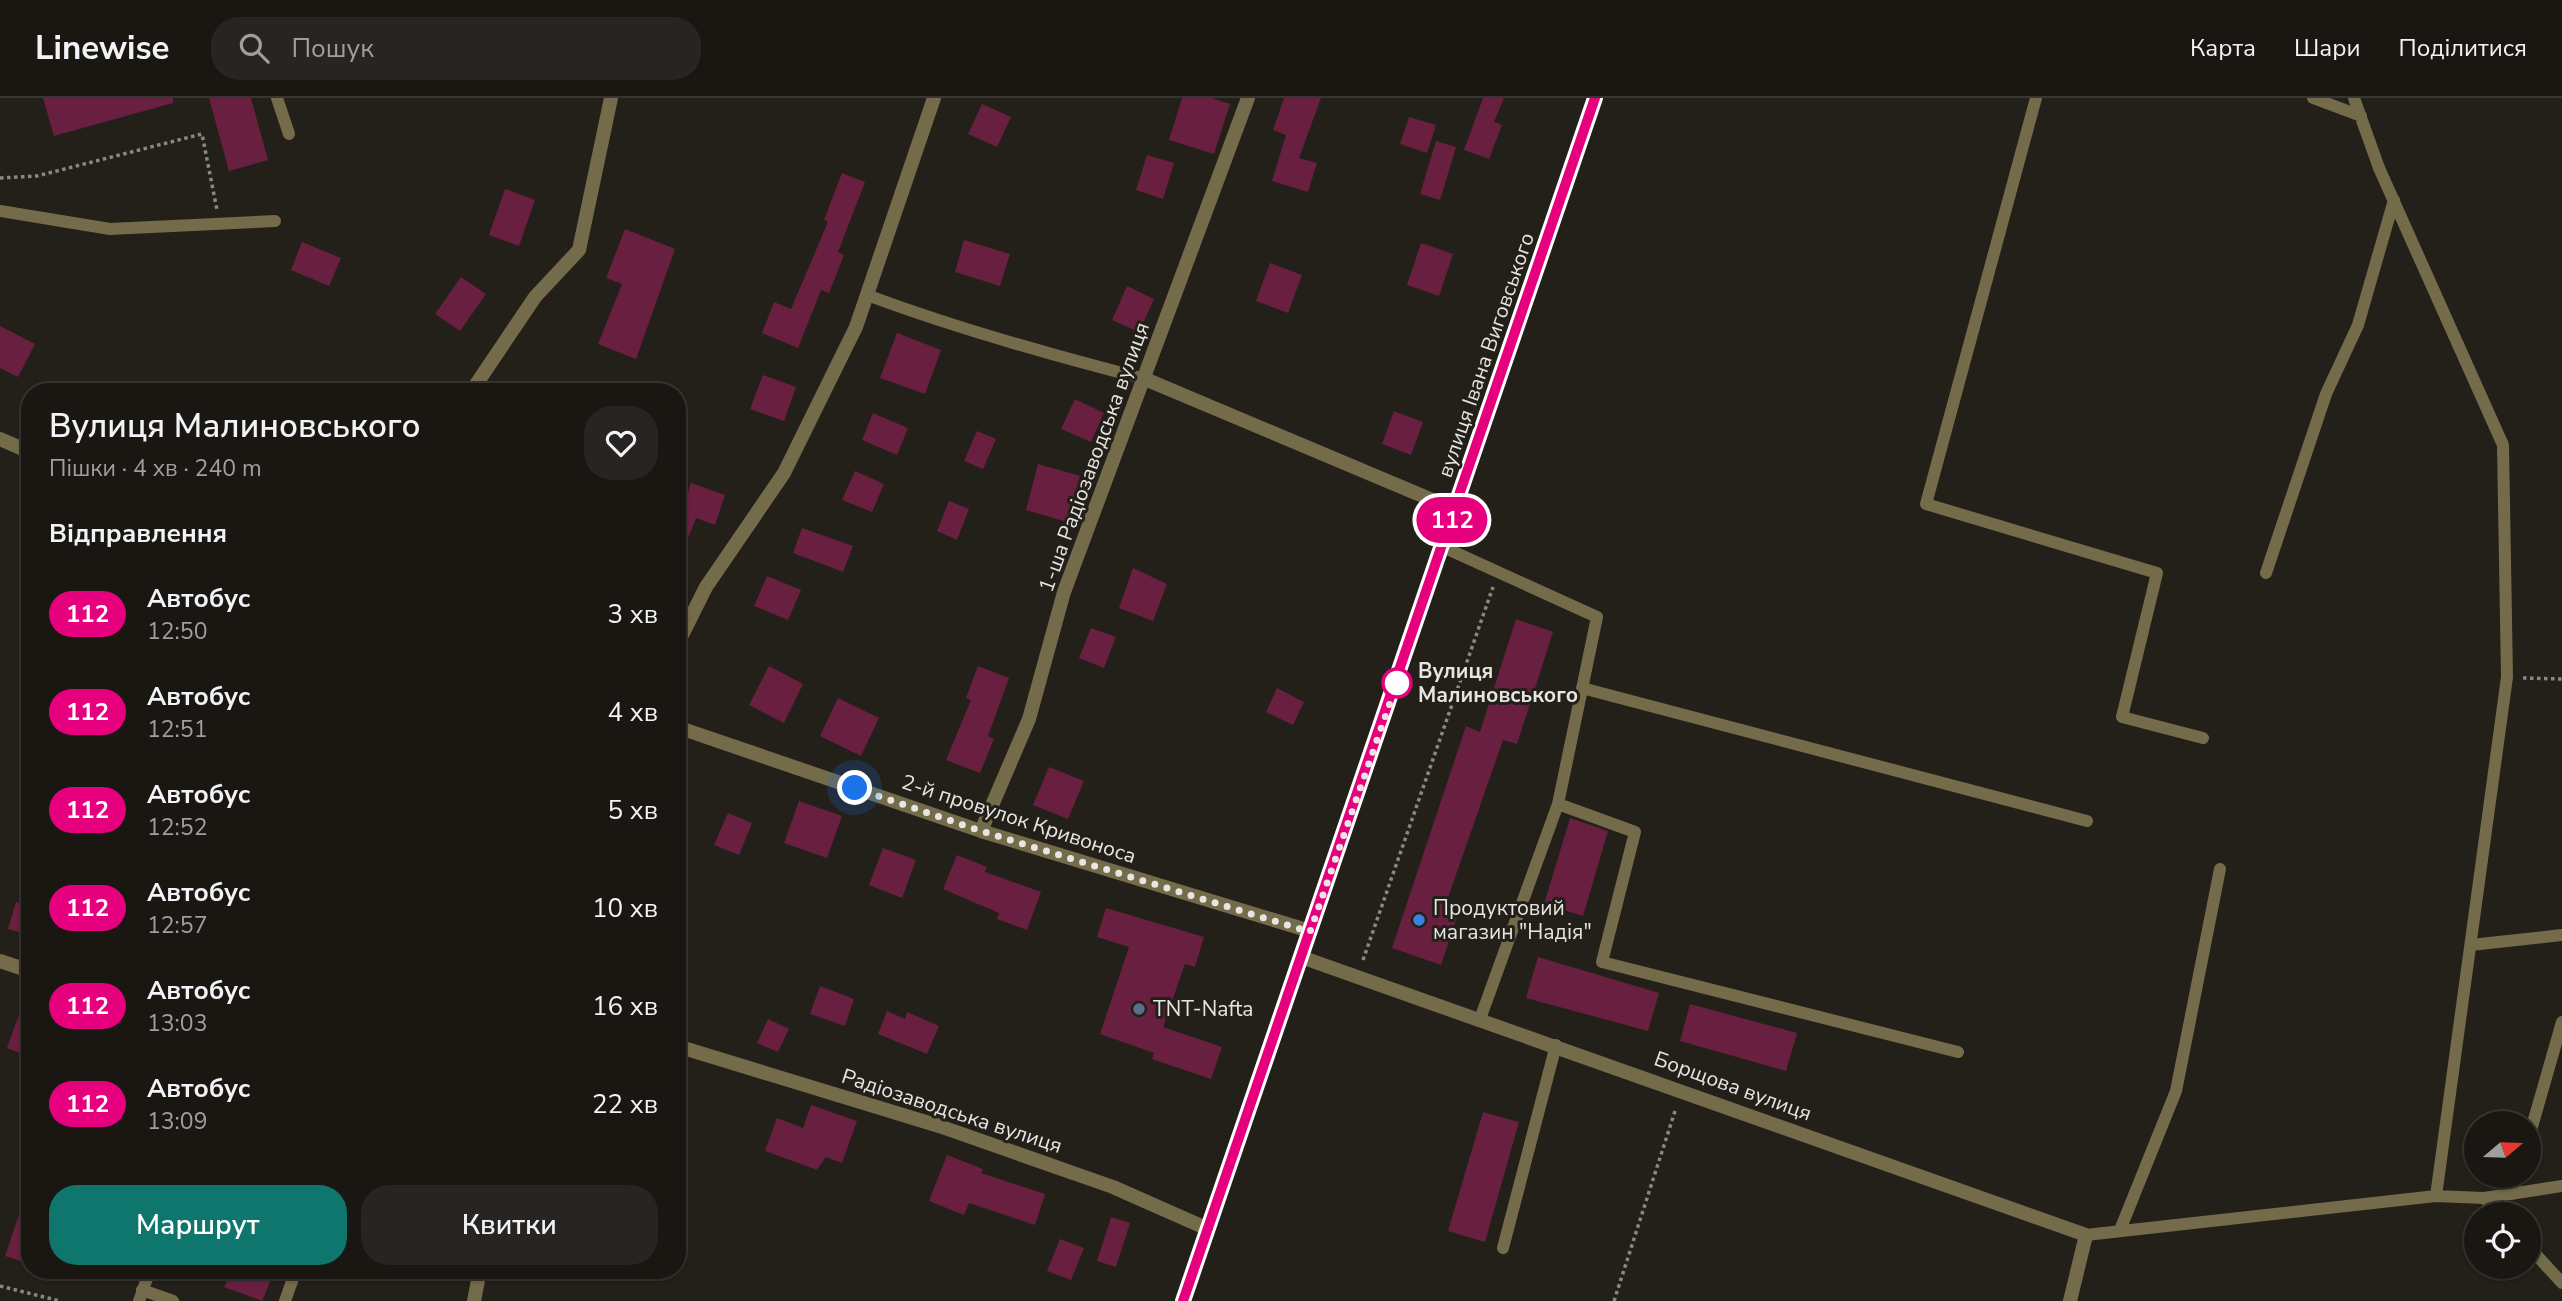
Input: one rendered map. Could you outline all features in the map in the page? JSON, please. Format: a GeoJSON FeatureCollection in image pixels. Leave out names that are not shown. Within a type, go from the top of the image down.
{"type":"FeatureCollection","features":[{"type":"Feature","properties":{"kind":"street"},"geometry":{"type":"LineString","coordinates":[[477,383],[535,298],[579,250],[611,98]]}},
{"type":"Feature","properties":{"kind":"street"},"geometry":{"type":"LineString","coordinates":[[686,627],[706,587],[784,473],[856,327],[933,98]]}},
{"type":"Feature","properties":{"kind":"street","name":"1-ша Радіозаводська вулиця"},"geometry":{"type":"LineString","coordinates":[[981,831],[1029,719],[1065,592],[1248,98]]}},
{"type":"Feature","properties":{"kind":"street","name":"вулиця Івана Виговського"},"geometry":{"type":"LineString","coordinates":[[1183,1301],[1595,98]]}},
{"type":"Feature","properties":{"kind":"street"},"geometry":{"type":"LineString","coordinates":[[1145,379],[1456,510]]}},
{"type":"Feature","properties":{"kind":"street"},"geometry":{"type":"LineString","coordinates":[[0,439],[21,448]]}},
{"type":"Feature","properties":{"kind":"street","name":"2-й провулок Кривоноса"},"geometry":{"type":"LineString","coordinates":[[686,730],[981,831],[1310,932]]}},
{"type":"Feature","properties":{"kind":"street","name":"Борщова вулиця"},"geometry":{"type":"LineString","coordinates":[[1301,957],[1682,1089],[2086,1235]]}},
{"type":"Feature","properties":{"kind":"street"},"geometry":{"type":"LineString","coordinates":[[0,961],[21,968]]}},
{"type":"Feature","properties":{"kind":"street","name":"Радіозаводська вулиця"},"geometry":{"type":"LineString","coordinates":[[686,1049],[939,1126],[1113,1187],[1208,1229]]}},
{"type":"Feature","properties":{"kind":"street"},"geometry":{"type":"LineString","coordinates":[[2070,1301],[2086,1235]]}},
{"type":"Feature","properties":{"kind":"street"},"geometry":{"type":"LineString","coordinates":[[474,1301],[478,1279]]}},
{"type":"Feature","properties":{"kind":"lane"},"geometry":{"type":"LineString","coordinates":[[277,98],[289,134]]}},
{"type":"Feature","properties":{"kind":"lane"},"geometry":{"type":"LineString","coordinates":[[2036,98],[1926,504],[2157,573],[2122,717],[2203,738]]}},
{"type":"Feature","properties":{"kind":"lane"},"geometry":{"type":"LineString","coordinates":[[2314,98],[2361,116]]}},
{"type":"Feature","properties":{"kind":"lane"},"geometry":{"type":"LineString","coordinates":[[2354,98],[2394,200],[2503,445],[2507,677],[2436,1196]]}},
{"type":"Feature","properties":{"kind":"lane"},"geometry":{"type":"LineString","coordinates":[[2266,573],[2326,394],[2358,325],[2394,200]]}},
{"type":"Feature","properties":{"kind":"lane"},"geometry":{"type":"LineString","coordinates":[[0,211],[110,229],[275,221]]}},
{"type":"Feature","properties":{"kind":"lane"},"geometry":{"type":"LineString","coordinates":[[867,295],[936,321],[1031,350],[1145,379]]}},
{"type":"Feature","properties":{"kind":"lane"},"geometry":{"type":"LineString","coordinates":[[1443,547],[1597,617],[1558,804],[1480,1019]]}},
{"type":"Feature","properties":{"kind":"lane"},"geometry":{"type":"LineString","coordinates":[[1582,688],[2087,821]]}},
{"type":"Feature","properties":{"kind":"lane"},"geometry":{"type":"LineString","coordinates":[[1558,804],[1635,832],[1602,962],[1958,1052]]}},
{"type":"Feature","properties":{"kind":"lane"},"geometry":{"type":"LineString","coordinates":[[2120,1230],[2176,1091],[2220,869]]}},
{"type":"Feature","properties":{"kind":"lane"},"geometry":{"type":"LineString","coordinates":[[2471,945],[2562,935]]}},
{"type":"Feature","properties":{"kind":"lane"},"geometry":{"type":"LineString","coordinates":[[2537,1111],[2558,1048],[2562,1022]]}},
{"type":"Feature","properties":{"kind":"lane"},"geometry":{"type":"LineString","coordinates":[[1503,1248],[1556,1045]]}},
{"type":"Feature","properties":{"kind":"lane"},"geometry":{"type":"LineString","coordinates":[[2086,1235],[2436,1196],[2484,1198],[2562,1186]]}},
{"type":"Feature","properties":{"kind":"lane"},"geometry":{"type":"LineString","coordinates":[[2512,1194],[2514,1188]]}},
{"type":"Feature","properties":{"kind":"lane"},"geometry":{"type":"LineString","coordinates":[[2484,1198],[2488,1202]]}},
{"type":"Feature","properties":{"kind":"lane"},"geometry":{"type":"LineString","coordinates":[[2541,1260],[2562,1283]]}},
{"type":"Feature","properties":{"kind":"lane"},"geometry":{"type":"LineString","coordinates":[[147,1279],[141,1296],[173,1301]]}},
{"type":"Feature","properties":{"kind":"lane"},"geometry":{"type":"LineString","coordinates":[[285,1301],[293,1279]]}},
{"type":"Feature","properties":{"kind":"path"},"geometry":{"type":"LineString","coordinates":[[0,178],[37,176],[202,134],[219,224]]}},
{"type":"Feature","properties":{"kind":"path"},"geometry":{"type":"LineString","coordinates":[[1358,976],[1498,572]]}},
{"type":"Feature","properties":{"kind":"path"},"geometry":{"type":"LineString","coordinates":[[2507,677],[2562,679]]}},
{"type":"Feature","properties":{"kind":"path"},"geometry":{"type":"LineString","coordinates":[[1614,1301],[1682,1089]]}},
{"type":"Feature","properties":{"kind":"path"},"geometry":{"type":"LineString","coordinates":[[0,1286],[60,1301]]}},
{"type":"Feature","properties":{"kind":"building"},"geometry":{"type":"Polygon","coordinates":[[[43,98],[173,98],[173,103],[54,136],[43,98]]]}},
{"type":"Feature","properties":{"kind":"building"},"geometry":{"type":"Polygon","coordinates":[[[209,98],[251,98],[268,160],[229,171],[209,98]]]}},
{"type":"Feature","properties":{"kind":"building"},"geometry":{"type":"Polygon","coordinates":[[[1182,98],[1212,98],[1230,104],[1214,154],[1169,140],[1182,98]]]}},
{"type":"Feature","properties":{"kind":"building"},"geometry":{"type":"Polygon","coordinates":[[[1284,98],[1321,98],[1299,158],[1317,163],[1308,192],[1272,181],[1286,135],[1273,130],[1284,98]]]}},
{"type":"Feature","properties":{"kind":"building"},"geometry":{"type":"Polygon","coordinates":[[[1483,98],[1504,98],[1494,122],[1502,125],[1489,159],[1464,150],[1483,98]]]}},
{"type":"Feature","properties":{"kind":"building"},"geometry":{"type":"Polygon","coordinates":[[[982,104],[1011,117],[997,147],[968,134],[982,104]]]}},
{"type":"Feature","properties":{"kind":"building"},"geometry":{"type":"Polygon","coordinates":[[[1409,117],[1436,125],[1427,153],[1400,144],[1409,117]]]}},
{"type":"Feature","properties":{"kind":"building"},"geometry":{"type":"Polygon","coordinates":[[[1436,141],[1456,147],[1440,200],[1420,194],[1436,141]]]}},
{"type":"Feature","properties":{"kind":"building"},"geometry":{"type":"Polygon","coordinates":[[[1147,155],[1174,163],[1163,199],[1136,190],[1147,155]]]}},
{"type":"Feature","properties":{"kind":"building"},"geometry":{"type":"Polygon","coordinates":[[[842,173],[865,182],[838,252],[844,255],[829,293],[821,290],[798,348],[762,333],[774,302],[791,309],[828,222],[824,220],[842,173]]]}},
{"type":"Feature","properties":{"kind":"building"},"geometry":{"type":"Polygon","coordinates":[[[505,189],[535,200],[519,246],[489,235],[505,189]]]}},
{"type":"Feature","properties":{"kind":"building"},"geometry":{"type":"Polygon","coordinates":[[[625,229],[675,249],[636,359],[598,344],[622,284],[606,278],[625,229]]]}},
{"type":"Feature","properties":{"kind":"building"},"geometry":{"type":"Polygon","coordinates":[[[964,240],[1010,254],[1000,286],[955,272],[964,240]]]}},
{"type":"Feature","properties":{"kind":"building"},"geometry":{"type":"Polygon","coordinates":[[[302,242],[341,258],[329,286],[291,270],[302,242]]]}},
{"type":"Feature","properties":{"kind":"building"},"geometry":{"type":"Polygon","coordinates":[[[1421,243],[1453,254],[1439,296],[1407,285],[1421,243]]]}},
{"type":"Feature","properties":{"kind":"building"},"geometry":{"type":"Polygon","coordinates":[[[1270,263],[1302,275],[1288,313],[1256,301],[1270,263]]]}},
{"type":"Feature","properties":{"kind":"building"},"geometry":{"type":"Polygon","coordinates":[[[461,277],[486,294],[460,331],[435,314],[461,277]]]}},
{"type":"Feature","properties":{"kind":"building"},"geometry":{"type":"Polygon","coordinates":[[[1127,286],[1154,299],[1139,332],[1112,320],[1127,286]]]}},
{"type":"Feature","properties":{"kind":"building"},"geometry":{"type":"Polygon","coordinates":[[[0,326],[35,344],[18,377],[0,368],[0,326]]]}},
{"type":"Feature","properties":{"kind":"building"},"geometry":{"type":"Polygon","coordinates":[[[897,333],[941,350],[925,394],[880,378],[897,333]]]}},
{"type":"Feature","properties":{"kind":"building"},"geometry":{"type":"Polygon","coordinates":[[[763,375],[796,387],[784,421],[750,409],[763,375]]]}},
{"type":"Feature","properties":{"kind":"building"},"geometry":{"type":"Polygon","coordinates":[[[1075,399],[1104,413],[1091,442],[1061,429],[1075,399]]]}},
{"type":"Feature","properties":{"kind":"building"},"geometry":{"type":"Polygon","coordinates":[[[1394,411],[1423,422],[1411,455],[1382,444],[1394,411]]]}},
{"type":"Feature","properties":{"kind":"building"},"geometry":{"type":"Polygon","coordinates":[[[873,413],[908,428],[897,455],[862,440],[873,413]]]}},
{"type":"Feature","properties":{"kind":"building"},"geometry":{"type":"Polygon","coordinates":[[[977,431],[996,439],[983,469],[964,461],[977,431]]]}},
{"type":"Feature","properties":{"kind":"building"},"geometry":{"type":"Polygon","coordinates":[[[1038,464],[1080,476],[1067,522],[1026,510],[1038,464]]]}},
{"type":"Feature","properties":{"kind":"building"},"geometry":{"type":"Polygon","coordinates":[[[855,471],[884,484],[872,512],[842,500],[855,471]]]}},
{"type":"Feature","properties":{"kind":"building"},"geometry":{"type":"Polygon","coordinates":[[[691,483],[725,495],[715,525],[696,518],[686,543],[686,498],[691,483]]]}},
{"type":"Feature","properties":{"kind":"building"},"geometry":{"type":"Polygon","coordinates":[[[949,501],[969,509],[957,540],[937,531],[949,501]]]}},
{"type":"Feature","properties":{"kind":"building"},"geometry":{"type":"Polygon","coordinates":[[[802,528],[853,546],[843,572],[793,553],[802,528]]]}},
{"type":"Feature","properties":{"kind":"building"},"geometry":{"type":"Polygon","coordinates":[[[1133,568],[1167,584],[1153,621],[1119,608],[1133,568]]]}},
{"type":"Feature","properties":{"kind":"building"},"geometry":{"type":"Polygon","coordinates":[[[767,576],[801,590],[788,620],[754,606],[767,576]]]}},
{"type":"Feature","properties":{"kind":"building"},"geometry":{"type":"Polygon","coordinates":[[[1516,619],[1553,632],[1517,744],[1503,740],[1443,912],[1457,917],[1441,965],[1392,948],[1466,726],[1480,732],[1516,619]]]}},
{"type":"Feature","properties":{"kind":"building"},"geometry":{"type":"Polygon","coordinates":[[[1091,628],[1116,637],[1104,668],[1079,658],[1091,628]]]}},
{"type":"Feature","properties":{"kind":"building"},"geometry":{"type":"Polygon","coordinates":[[[769,666],[803,684],[784,723],[749,705],[769,666]]]}},
{"type":"Feature","properties":{"kind":"building"},"geometry":{"type":"Polygon","coordinates":[[[978,666],[1009,678],[988,736],[994,739],[980,773],[946,760],[971,700],[966,698],[978,666]]]}},
{"type":"Feature","properties":{"kind":"building"},"geometry":{"type":"Polygon","coordinates":[[[1277,688],[1304,702],[1293,725],[1266,712],[1277,688]]]}},
{"type":"Feature","properties":{"kind":"building"},"geometry":{"type":"Polygon","coordinates":[[[838,698],[879,718],[861,756],[820,736],[838,698]]]}},
{"type":"Feature","properties":{"kind":"building"},"geometry":{"type":"Polygon","coordinates":[[[1049,767],[1084,781],[1068,819],[1033,805],[1049,767]]]}},
{"type":"Feature","properties":{"kind":"building"},"geometry":{"type":"Polygon","coordinates":[[[799,801],[842,816],[827,858],[784,843],[799,801]]]}},
{"type":"Feature","properties":{"kind":"building"},"geometry":{"type":"Polygon","coordinates":[[[728,813],[752,823],[739,855],[714,845],[728,813]]]}},
{"type":"Feature","properties":{"kind":"building"},"geometry":{"type":"Polygon","coordinates":[[[1570,818],[1608,831],[1583,916],[1544,904],[1570,818]]]}},
{"type":"Feature","properties":{"kind":"building"},"geometry":{"type":"Polygon","coordinates":[[[883,848],[916,860],[902,898],[869,885],[883,848]]]}},
{"type":"Feature","properties":{"kind":"building"},"geometry":{"type":"Polygon","coordinates":[[[957,855],[987,867],[985,872],[1041,892],[1027,930],[997,919],[999,913],[943,889],[957,855]]]}},
{"type":"Feature","properties":{"kind":"building"},"geometry":{"type":"Polygon","coordinates":[[[16,902],[21,903],[21,933],[8,929],[16,902]]]}},
{"type":"Feature","properties":{"kind":"building"},"geometry":{"type":"Polygon","coordinates":[[[1106,908],[1204,937],[1195,967],[1185,964],[1163,1027],[1222,1047],[1211,1079],[1152,1059],[1154,1053],[1100,1034],[1129,947],[1097,937],[1106,908]]]}},
{"type":"Feature","properties":{"kind":"building"},"geometry":{"type":"Polygon","coordinates":[[[1538,957],[1659,993],[1648,1031],[1526,998],[1538,957]]]}},
{"type":"Feature","properties":{"kind":"building"},"geometry":{"type":"Polygon","coordinates":[[[820,986],[854,999],[845,1026],[810,1014],[820,986]]]}},
{"type":"Feature","properties":{"kind":"building"},"geometry":{"type":"Polygon","coordinates":[[[1690,1004],[1797,1033],[1786,1071],[1680,1041],[1690,1004]]]}},
{"type":"Feature","properties":{"kind":"building"},"geometry":{"type":"Polygon","coordinates":[[[21,1009],[21,1053],[7,1048],[21,1009]]]}},
{"type":"Feature","properties":{"kind":"building"},"geometry":{"type":"Polygon","coordinates":[[[887,1011],[905,1019],[907,1012],[939,1026],[927,1054],[878,1034],[887,1011]]]}},
{"type":"Feature","properties":{"kind":"building"},"geometry":{"type":"Polygon","coordinates":[[[768,1019],[789,1029],[778,1052],[757,1043],[768,1019]]]}},
{"type":"Feature","properties":{"kind":"building"},"geometry":{"type":"Polygon","coordinates":[[[811,1105],[857,1121],[842,1163],[826,1157],[817,1170],[765,1151],[777,1118],[803,1128],[811,1105]]]}},
{"type":"Feature","properties":{"kind":"building"},"geometry":{"type":"Polygon","coordinates":[[[1483,1112],[1519,1122],[1485,1242],[1448,1231],[1483,1112]]]}},
{"type":"Feature","properties":{"kind":"building"},"geometry":{"type":"Polygon","coordinates":[[[947,1155],[983,1169],[981,1173],[1045,1194],[1035,1225],[969,1203],[964,1215],[929,1201],[947,1155]]]}},
{"type":"Feature","properties":{"kind":"building"},"geometry":{"type":"Polygon","coordinates":[[[21,1209],[21,1261],[5,1256],[21,1209]]]}},
{"type":"Feature","properties":{"kind":"building"},"geometry":{"type":"Polygon","coordinates":[[[1111,1217],[1130,1223],[1116,1267],[1097,1261],[1111,1217]]]}},
{"type":"Feature","properties":{"kind":"building"},"geometry":{"type":"Polygon","coordinates":[[[1060,1239],[1084,1248],[1071,1280],[1047,1271],[1060,1239]]]}},
{"type":"Feature","properties":{"kind":"building"},"geometry":{"type":"Polygon","coordinates":[[[228,1279],[271,1279],[262,1301],[224,1287],[228,1279]]]}},
{"type":"Feature","properties":{"kind":"bus line","name":"112"},"geometry":{"type":"LineString","coordinates":[[1183,1301],[1595,98]]}},
{"type":"Feature","properties":{"kind":"place","name":"Вулиця Малиновського"},"geometry":{"type":"Point","coordinates":[1397,683]}},
{"type":"Feature","properties":{"kind":"place","name":"Продуктовий магазин \"Надія\""},"geometry":{"type":"Point","coordinates":[1419,920]}},
{"type":"Feature","properties":{"kind":"place","name":"TNT-Nafta"},"geometry":{"type":"Point","coordinates":[1139,1009]}},
{"type":"Feature","properties":{"kind":"route"},"geometry":{"type":"LineString","coordinates":[[855,788],[981,831],[1310,932],[1398,681],[1397,683]]}}]}
